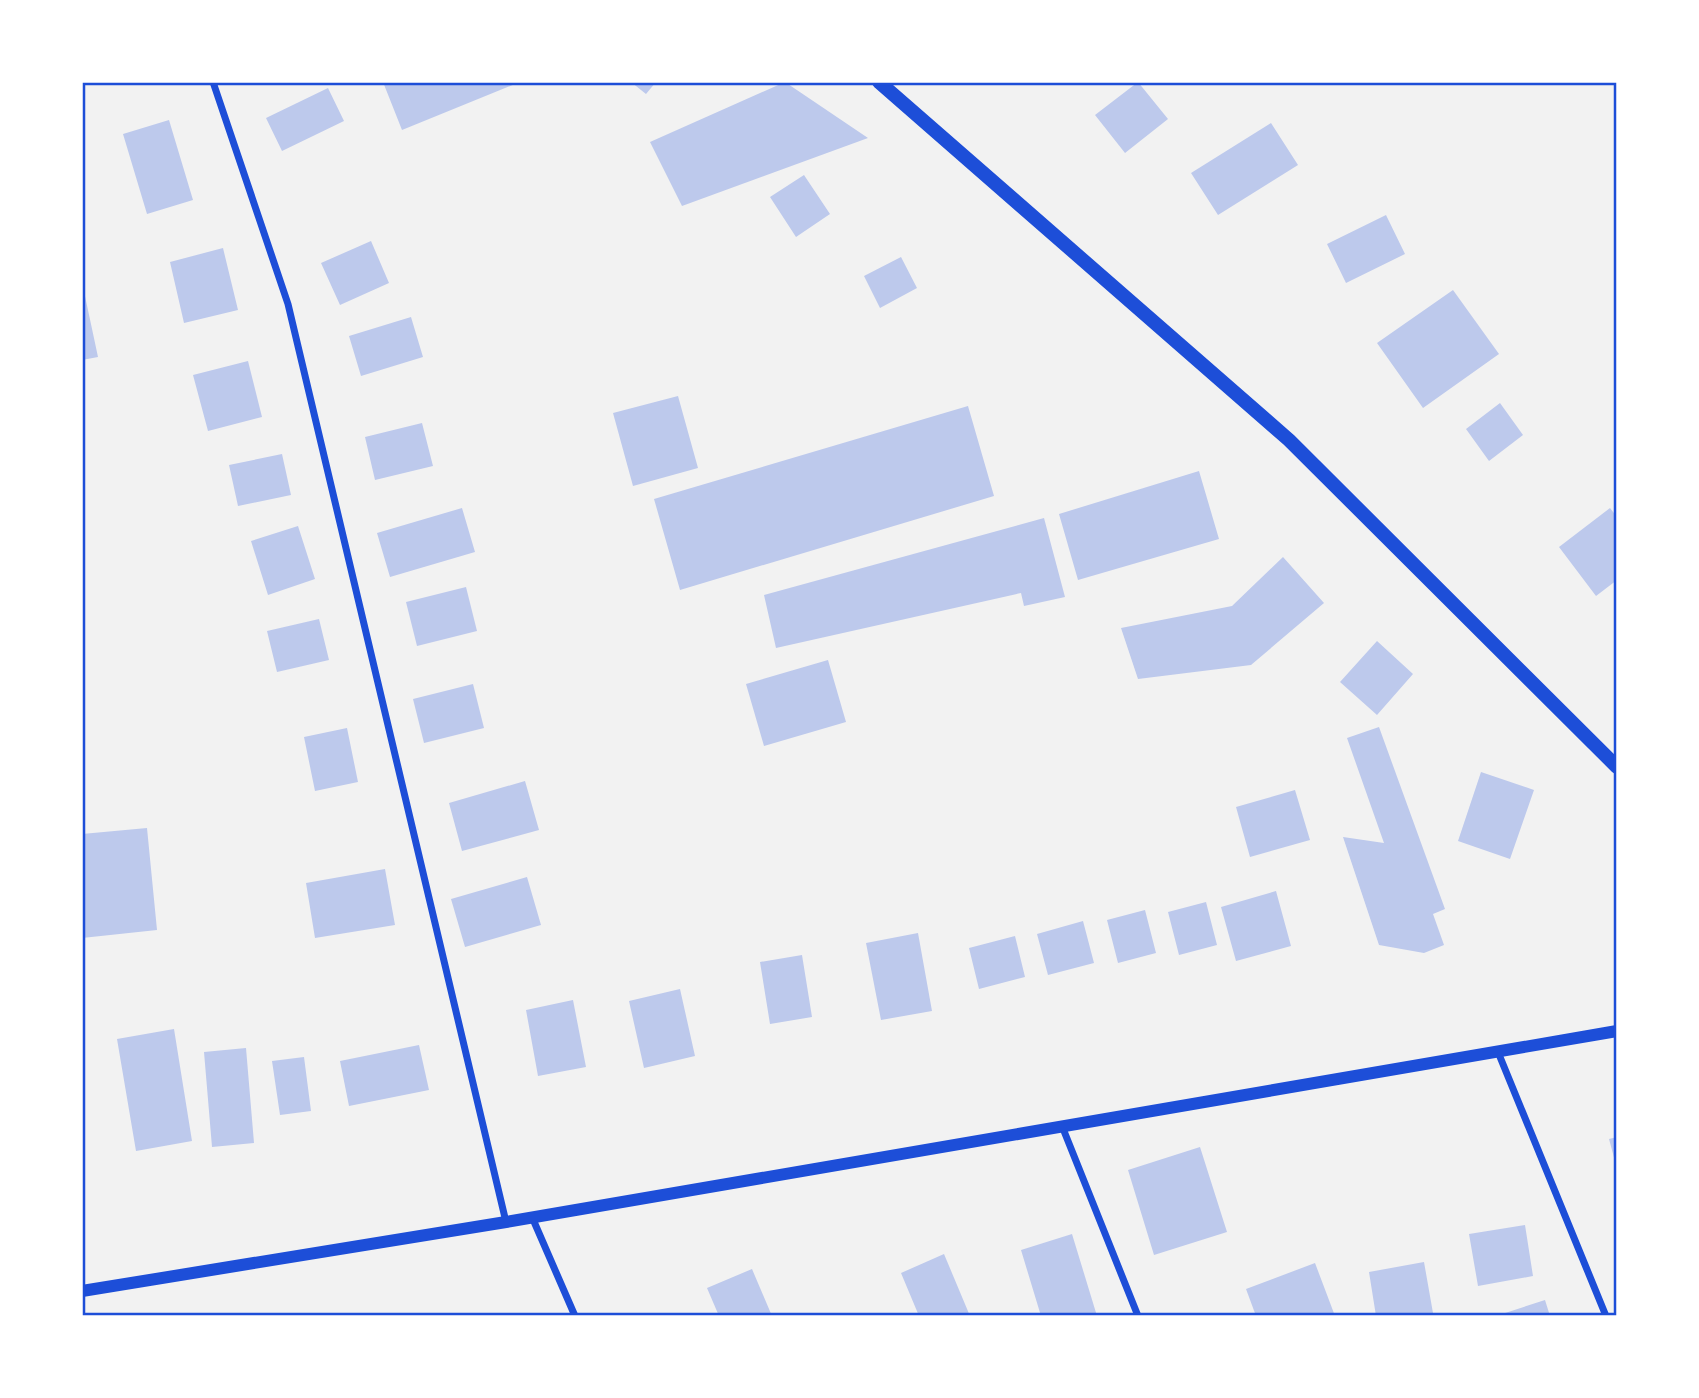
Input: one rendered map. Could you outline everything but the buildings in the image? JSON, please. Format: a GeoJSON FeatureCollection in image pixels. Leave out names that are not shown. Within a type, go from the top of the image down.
{"type":"FeatureCollection","features":[{"type":"Feature","properties":{"kind":"main road"},"geometry":{"type":"LineString","coordinates":[[878,82],[1289,440],[1617,767]]}},
{"type":"Feature","properties":{"kind":"street"},"geometry":{"type":"LineString","coordinates":[[213,82],[288,304],[506,1222]]}},
{"type":"Feature","properties":{"kind":"street"},"geometry":{"type":"LineString","coordinates":[[82,1292],[1617,1031]]}},
{"type":"Feature","properties":{"kind":"street"},"geometry":{"type":"LineString","coordinates":[[1497,1052],[1606,1316]]}},
{"type":"Feature","properties":{"kind":"street"},"geometry":{"type":"LineString","coordinates":[[1062,1126],[1138,1316]]}},
{"type":"Feature","properties":{"kind":"street"},"geometry":{"type":"LineString","coordinates":[[532,1217],[575,1316]]}}]}
